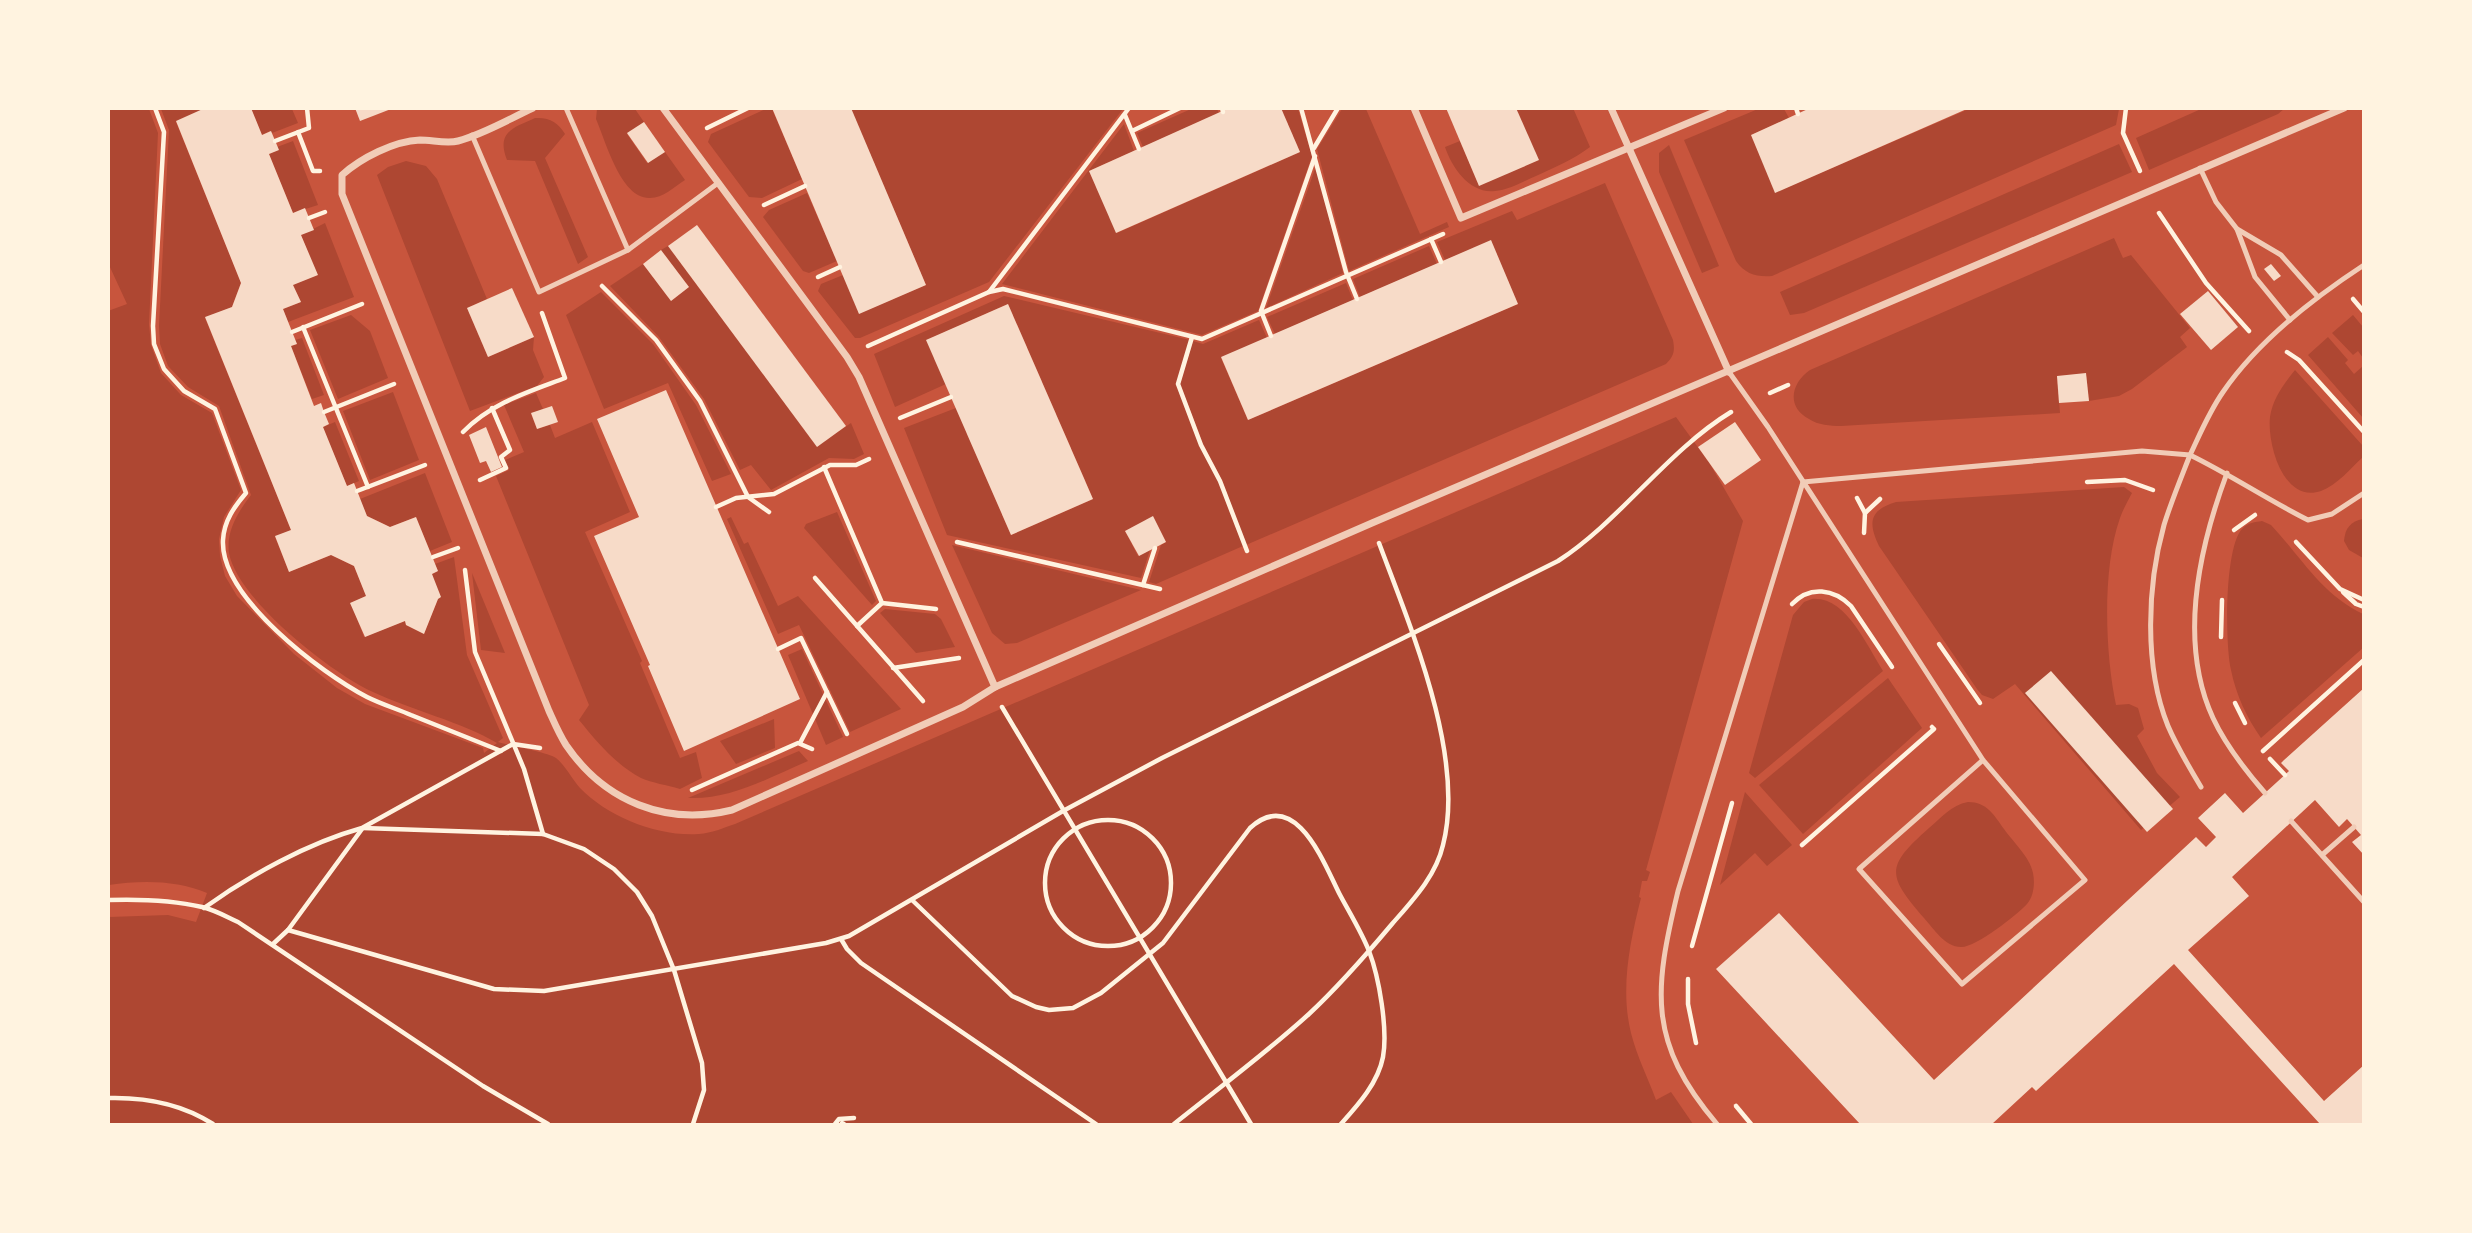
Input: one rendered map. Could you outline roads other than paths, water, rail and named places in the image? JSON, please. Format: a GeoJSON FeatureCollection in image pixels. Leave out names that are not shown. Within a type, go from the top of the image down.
{"type":"FeatureCollection","features":[{"type":"Feature","properties":{"kind":"street"},"geometry":{"type":"LineString","coordinates":[[533,108],[456,142],[411,141],[371,156],[342,175],[342,194],[548,711],[566,744],[587,771],[624,797],[662,813],[696,816],[732,810],[963,707],[995,687],[2344,108]]}},
{"type":"Feature","properties":{"kind":"street"},"geometry":{"type":"LineString","coordinates":[[663,108],[859,377],[995,687]]}},
{"type":"Feature","properties":{"kind":"street"},"geometry":{"type":"LineString","coordinates":[[1414,108],[1461,218],[1724,108]]}},
{"type":"Feature","properties":{"kind":"street"},"geometry":{"type":"LineString","coordinates":[[1612,108],[1729,372]]}},
{"type":"Feature","properties":{"kind":"lane"},"geometry":{"type":"LineString","coordinates":[[566,108],[628,250]]}},
{"type":"Feature","properties":{"kind":"lane"},"geometry":{"type":"LineString","coordinates":[[472,135],[539,292],[628,250],[718,183]]}},
{"type":"Feature","properties":{"kind":"lane"},"geometry":{"type":"LineString","coordinates":[[2200,168],[2216,202],[2236,229],[2255,277],[2290,320]]}},
{"type":"Feature","properties":{"kind":"lane"},"geometry":{"type":"LineString","coordinates":[[2236,229],[2281,255],[2318,297]]}},
{"type":"Feature","properties":{"kind":"lane"},"geometry":{"type":"LineString","coordinates":[[2201,787],[2167,724],[2157,690],[2151,652],[2151,609],[2164,527],[2190,455],[2206,419],[2223,392],[2244,366],[2290,320],[2364,265]]}},
{"type":"Feature","properties":{"kind":"lane"},"geometry":{"type":"LineString","coordinates":[[1729,372],[1768,427],[1983,760],[2085,880],[1962,984],[1859,869],[1983,760]]}},
{"type":"Feature","properties":{"kind":"lane"},"geometry":{"type":"LineString","coordinates":[[1803,482],[2142,451],[2190,455],[2308,520],[2332,514],[2364,494]]}},
{"type":"Feature","properties":{"kind":"lane"},"geometry":{"type":"LineString","coordinates":[[2227,473],[2205,542],[2195,613],[2196,654],[2201,683],[2212,717],[2243,768],[2265,793]]}},
{"type":"Feature","properties":{"kind":"lane"},"geometry":{"type":"LineString","coordinates":[[1717,1125],[1683,1079],[1661,1010],[1661,982],[1678,891],[1803,482]]}},
{"type":"Feature","properties":{"kind":"lane"},"geometry":{"type":"LineString","coordinates":[[2291,821],[2364,902]]}},
{"type":"Feature","properties":{"kind":"lane"},"geometry":{"type":"LineString","coordinates":[[2322,855],[2354,827]]}}]}
